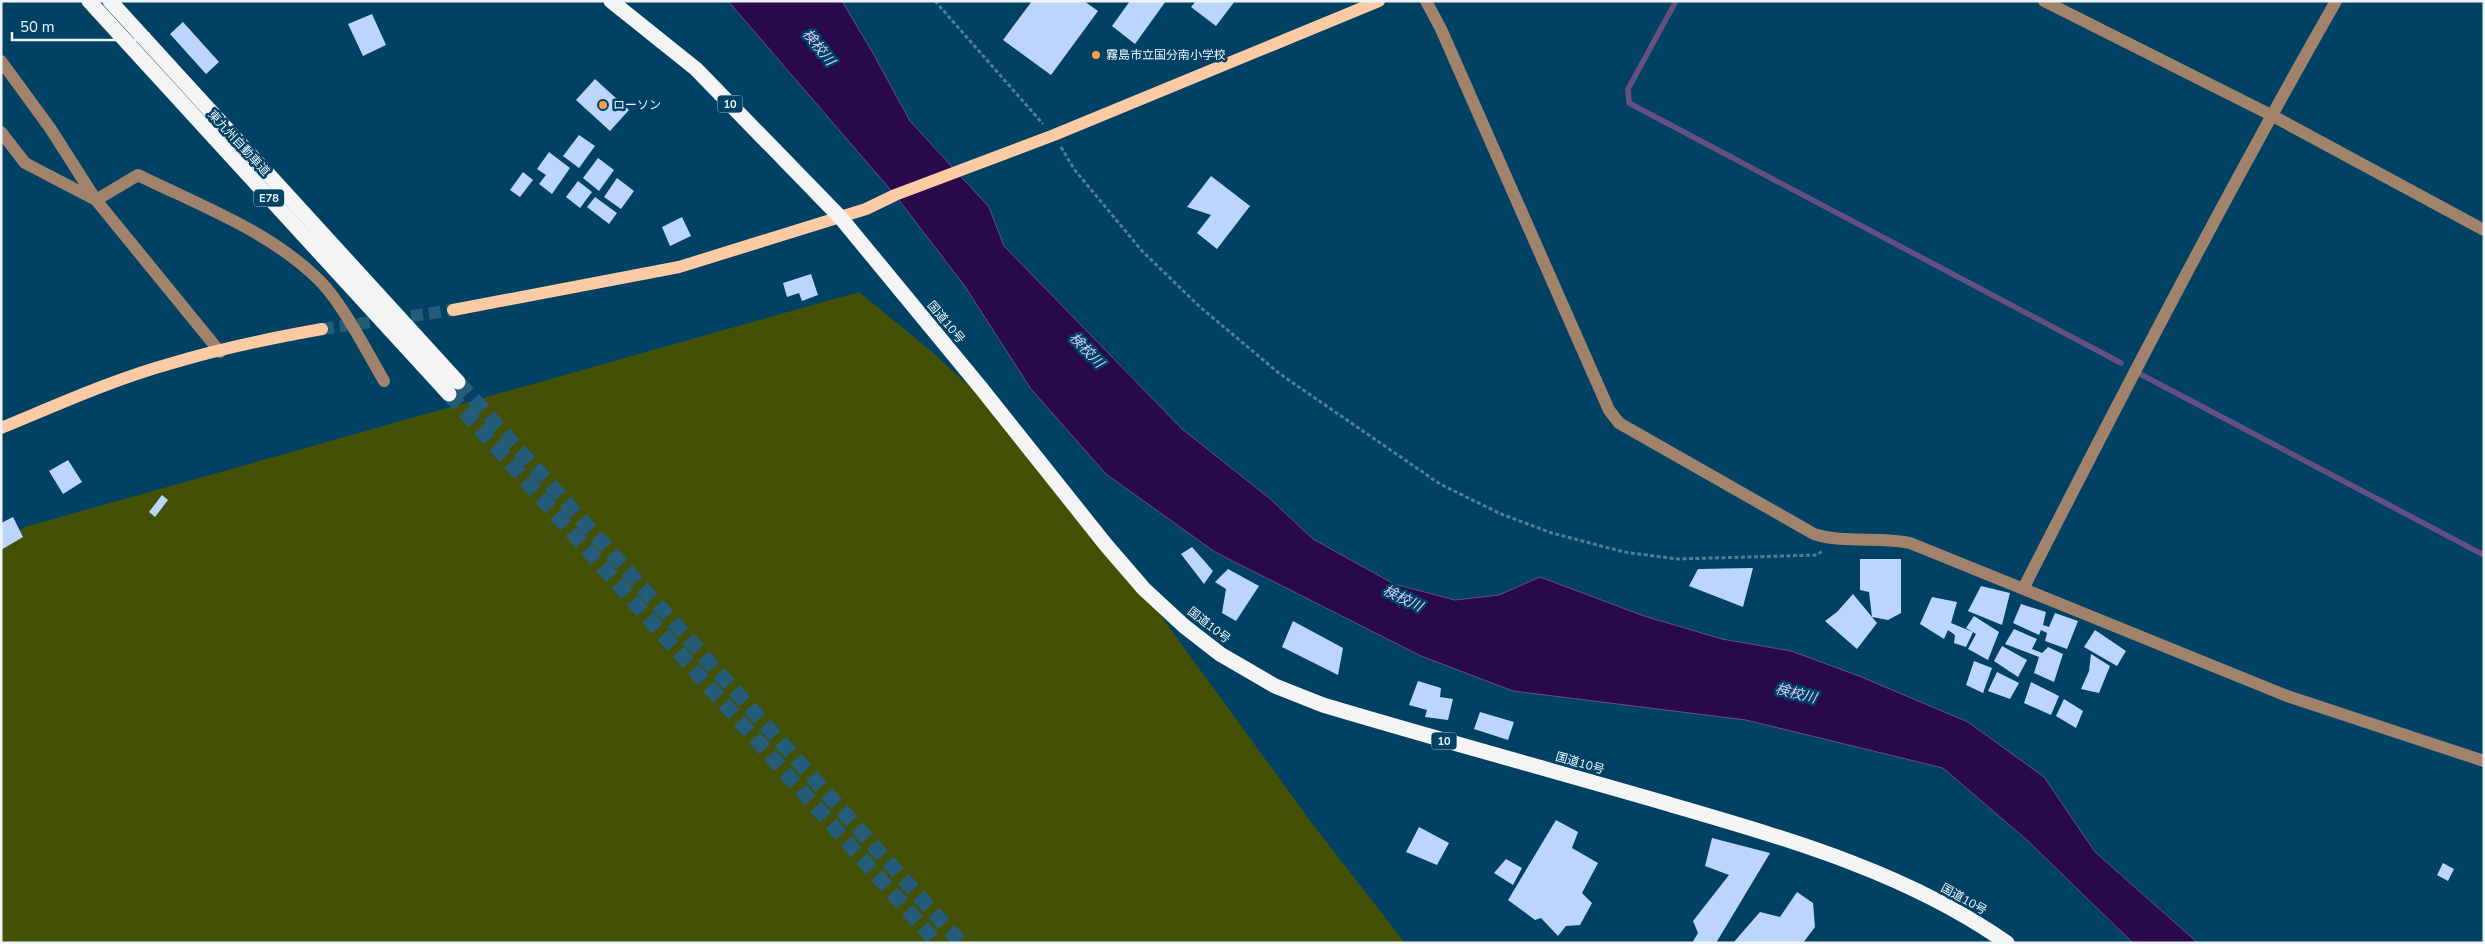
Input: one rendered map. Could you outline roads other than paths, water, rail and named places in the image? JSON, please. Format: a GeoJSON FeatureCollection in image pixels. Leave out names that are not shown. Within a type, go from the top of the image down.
{"type":"FeatureCollection","features":[{"type":"Feature","properties":{"kind":"highway","name":"東九州自動車道"},"geometry":{"type":"LineString","coordinates":[[89,1],[454,388],[110,1]]}},
{"type":"Feature","properties":{"kind":"highway","name":"国道10号"},"geometry":{"type":"LineString","coordinates":[[610,1],[696,69],[840,217],[981,388],[1106,545],[1144,589],[1184,626],[1220,654],[1275,686],[1323,705],[1796,841],[1914,889],[1949,906],[2007,943]]}},
{"type":"Feature","properties":{"kind":"main road"},"geometry":{"type":"LineString","coordinates":[[453,310],[680,267],[866,209],[895,195],[1054,135],[1379,1]]}},
{"type":"Feature","properties":{"kind":"main road"},"geometry":{"type":"LineString","coordinates":[[1,428],[97,388],[170,364],[270,339],[322,329]]}},
{"type":"Feature","properties":{"kind":"street"},"geometry":{"type":"LineString","coordinates":[[1426,1],[1441,30],[1609,410],[1620,423],[1814,534],[1827,538],[1894,539],[1910,543],[2287,696],[2484,762]]}},
{"type":"Feature","properties":{"kind":"street"},"geometry":{"type":"LineString","coordinates":[[2044,1],[2271,115],[2484,230]]}},
{"type":"Feature","properties":{"kind":"street"},"geometry":{"type":"LineString","coordinates":[[2022,589],[2132,375],[2271,115],[2336,1]]}},
{"type":"Feature","properties":{"kind":"street"},"geometry":{"type":"LineString","coordinates":[[1,61],[50,128],[96,200],[220,352]]}},
{"type":"Feature","properties":{"kind":"street"},"geometry":{"type":"LineString","coordinates":[[1,132],[26,163],[96,200]]}},
{"type":"Feature","properties":{"kind":"street"},"geometry":{"type":"LineString","coordinates":[[96,200],[138,175],[267,239],[319,280],[347,319],[384,381]]}},
{"type":"Feature","properties":{"kind":"water","name":"検校川"},"geometry":{"type":"Polygon","coordinates":[[[728,1],[842,1],[910,121],[989,207],[1004,246],[1182,429],[1268,497],[1313,539],[1394,584],[1455,600],[1499,595],[1540,577],[1644,616],[1722,639],[1791,651],[1859,676],[1968,722],[2044,777],[2095,852],[2198,943],[2133,943],[2028,841],[1943,768],[1746,720],[1513,691],[1421,656],[1215,552],[1106,474],[1031,389],[964,285],[895,195],[728,1]]]}},
{"type":"Feature","properties":{"kind":"waterway"},"geometry":{"type":"LineString","coordinates":[[1676,1],[1628,89],[1629,103],[2121,363]]}},
{"type":"Feature","properties":{"kind":"waterway"},"geometry":{"type":"LineString","coordinates":[[2142,375],[2484,555]]}},
{"type":"Feature","properties":{"kind":"tunnel"},"geometry":{"type":"LineString","coordinates":[[322,329],[453,310]]}},
{"type":"Feature","properties":{"kind":"tunnel"},"geometry":{"type":"LineString","coordinates":[[458,382],[961,943]]}},
{"type":"Feature","properties":{"kind":"tunnel"},"geometry":{"type":"LineString","coordinates":[[449,394],[937,943]]}},
{"type":"Feature","properties":{"kind":"place","name":"霧島市立国分南小学校"},"geometry":{"type":"Point","coordinates":[1096,55]}},
{"type":"Feature","properties":{"kind":"place","name":"ローソン"},"geometry":{"type":"Point","coordinates":[603,105]}}]}
